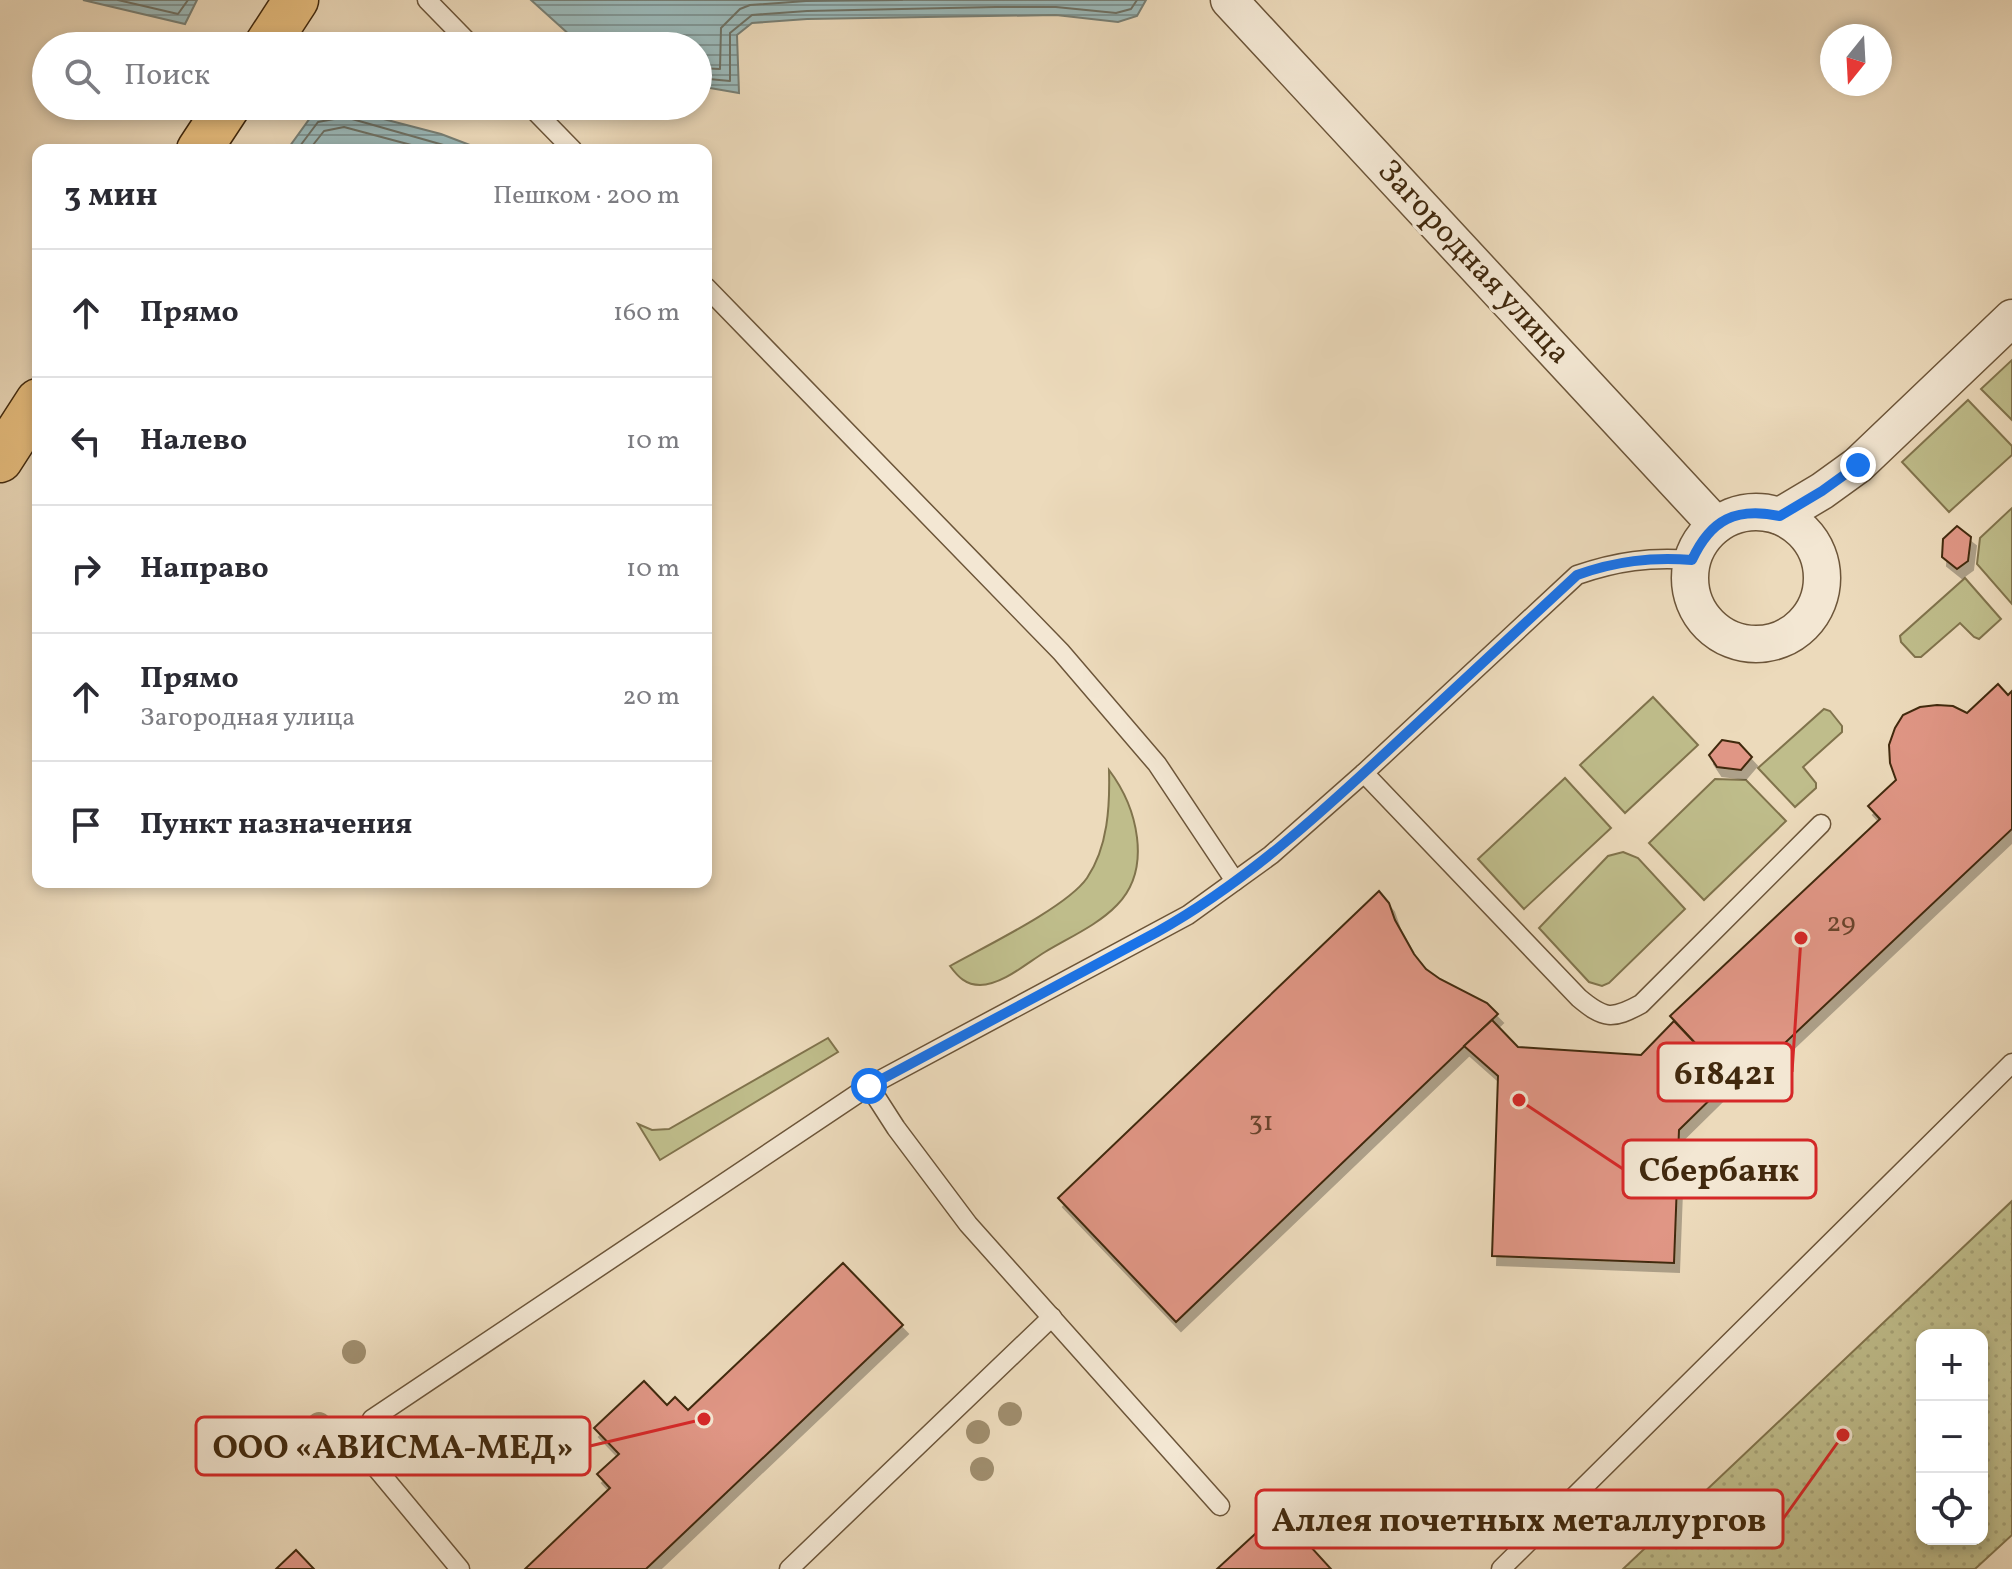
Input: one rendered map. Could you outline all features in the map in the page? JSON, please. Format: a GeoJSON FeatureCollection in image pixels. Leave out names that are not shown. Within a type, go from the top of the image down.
{"type":"FeatureCollection","features":[{"type":"Feature","properties":{"kind":"main road"},"geometry":{"type":"LineString","coordinates":[[275,32],[296,0]]}},
{"type":"Feature","properties":{"kind":"main road"},"geometry":{"type":"LineString","coordinates":[[203,144],[219,120]]}},
{"type":"Feature","properties":{"kind":"main road"},"geometry":{"type":"LineString","coordinates":[[0,460],[32,410]]}},
{"type":"Feature","properties":{"kind":"street","name":"Загородная улица"},"geometry":{"type":"LineString","coordinates":[[1229,0],[1716,525]]}},
{"type":"Feature","properties":{"kind":"street"},"geometry":{"type":"LineString","coordinates":[[1780,516],[1858,465],[2012,318]]}},
{"type":"Feature","properties":{"kind":"street"},"geometry":{"type":"LineString","coordinates":[[1758,512],[1780,516],[1799,527],[1813,545],[1821,566],[1822,588],[1815,609],[1801,627],[1782,639],[1762,644],[1740,643],[1721,634],[1705,620],[1694,602],[1690,581],[1692,560],[1701,540],[1716,525],[1736,515],[1758,512]]}},
{"type":"Feature","properties":{"kind":"lane"},"geometry":{"type":"LineString","coordinates":[[427,0],[458,32]]}},
{"type":"Feature","properties":{"kind":"lane"},"geometry":{"type":"LineString","coordinates":[[544,120],[567,144]]}},
{"type":"Feature","properties":{"kind":"lane"},"geometry":{"type":"LineString","coordinates":[[712,293],[1104,699],[1157,764],[1235,881]]}},
{"type":"Feature","properties":{"kind":"lane"},"geometry":{"type":"LineString","coordinates":[[460,1569],[367,1457],[363,1444],[372,1419],[869,1086],[1178,921],[1271,855],[1577,575],[1610,563],[1655,557],[1692,560]]}},
{"type":"Feature","properties":{"kind":"lane"},"geometry":{"type":"LineString","coordinates":[[1364,773],[1579,998],[1594,1011],[1610,1017],[1624,1014],[1641,1004],[1821,824]]}},
{"type":"Feature","properties":{"kind":"lane"},"geometry":{"type":"LineString","coordinates":[[1501,1569],[2012,1063]]}},
{"type":"Feature","properties":{"kind":"lane"},"geometry":{"type":"LineString","coordinates":[[869,1086],[932,1178],[968,1224],[1220,1506]]}},
{"type":"Feature","properties":{"kind":"lane"},"geometry":{"type":"LineString","coordinates":[[789,1569],[1052,1317]]}},
{"type":"Feature","properties":{"kind":"shaded area"},"geometry":{"type":"Polygon","coordinates":[[[2012,360],[2012,420],[1981,389],[2012,360]]]}},
{"type":"Feature","properties":{"kind":"shaded area"},"geometry":{"type":"Polygon","coordinates":[[[1968,400],[2012,446],[2012,455],[1949,512],[1902,462],[1968,400]]]}},
{"type":"Feature","properties":{"kind":"shaded area"},"geometry":{"type":"Polygon","coordinates":[[[2012,508],[2012,604],[1977,564],[1980,538],[2012,508]]]}},
{"type":"Feature","properties":{"kind":"shaded area"},"geometry":{"type":"Polygon","coordinates":[[[1965,578],[2001,619],[1979,639],[1960,623],[1921,657],[1915,657],[1901,642],[1900,636],[1965,578]]]}},
{"type":"Feature","properties":{"kind":"shaded area"},"geometry":{"type":"Polygon","coordinates":[[[1653,697],[1698,745],[1625,813],[1580,765],[1653,697]]]}},
{"type":"Feature","properties":{"kind":"shaded area"},"geometry":{"type":"Polygon","coordinates":[[[1824,709],[1830,711],[1842,726],[1842,732],[1803,767],[1816,783],[1816,788],[1795,807],[1758,768],[1824,709]]]}},
{"type":"Feature","properties":{"kind":"shaded area"},"geometry":{"type":"Polygon","coordinates":[[[1109,770],[1127,802],[1137,838],[1135,874],[1128,890],[1101,919],[1005,977],[980,985],[963,980],[950,966],[1044,914],[1087,878],[1103,840],[1108,812],[1109,770]]]}},
{"type":"Feature","properties":{"kind":"shaded area"},"geometry":{"type":"Polygon","coordinates":[[[1565,778],[1611,828],[1524,909],[1478,859],[1565,778]]]}},
{"type":"Feature","properties":{"kind":"shaded area"},"geometry":{"type":"Polygon","coordinates":[[[1715,779],[1746,780],[1786,821],[1704,900],[1649,843],[1715,779]]]}},
{"type":"Feature","properties":{"kind":"shaded area"},"geometry":{"type":"Polygon","coordinates":[[[1623,852],[1638,858],[1685,909],[1609,983],[1602,986],[1589,982],[1539,928],[1608,856],[1623,852]]]}},
{"type":"Feature","properties":{"kind":"shaded area"},"geometry":{"type":"Polygon","coordinates":[[[828,1038],[838,1052],[660,1160],[638,1124],[652,1130],[669,1129],[828,1038]]]}},
{"type":"Feature","properties":{"kind":"shaded area"},"geometry":{"type":"Polygon","coordinates":[[[2012,1201],[2012,1535],[1975,1569],[1623,1569],[2012,1201]]]}},
{"type":"Feature","properties":{"kind":"water"},"geometry":{"type":"Polygon","coordinates":[[[83,0],[197,0],[185,24],[83,0]]]}},
{"type":"Feature","properties":{"kind":"water"},"geometry":{"type":"Polygon","coordinates":[[[531,0],[1146,0],[1137,16],[1118,22],[1056,15],[807,19],[752,23],[737,35],[739,93],[712,88],[712,32],[566,32],[531,0]]]}},
{"type":"Feature","properties":{"kind":"water"},"geometry":{"type":"Polygon","coordinates":[[[309,120],[387,120],[467,144],[291,144],[309,120]]]}},
{"type":"Feature","properties":{"kind":"building"},"geometry":{"type":"Polygon","coordinates":[[[1957,526],[1971,537],[1968,561],[1957,569],[1942,557],[1943,539],[1957,526]]]}},
{"type":"Feature","properties":{"kind":"building"},"geometry":{"type":"Polygon","coordinates":[[[1998,684],[2008,695],[2012,691],[2012,829],[1737,1088],[1670,1016],[1880,819],[1868,806],[1896,780],[1890,763],[1889,745],[1903,715],[1920,707],[1937,705],[1953,706],[1967,713],[1998,684]]]}},
{"type":"Feature","properties":{"kind":"building"},"geometry":{"type":"Polygon","coordinates":[[[1722,740],[1739,743],[1752,757],[1741,770],[1717,767],[1709,755],[1722,740]]]}},
{"type":"Feature","properties":{"kind":"building"},"geometry":{"type":"Polygon","coordinates":[[[1379,891],[1389,903],[1414,954],[1426,969],[1487,1003],[1498,1014],[1176,1322],[1058,1198],[1379,891]]]}},
{"type":"Feature","properties":{"kind":"building"},"geometry":{"type":"Polygon","coordinates":[[[1492,1020],[1518,1047],[1641,1055],[1674,1021],[1730,1080],[1679,1130],[1674,1263],[1492,1256],[1498,1076],[1464,1046],[1492,1020]]]}},
{"type":"Feature","properties":{"kind":"building"},"geometry":{"type":"Polygon","coordinates":[[[843,1263],[903,1325],[646,1569],[525,1569],[610,1488],[597,1474],[619,1454],[594,1428],[644,1381],[667,1405],[675,1397],[688,1410],[843,1263]]]}},
{"type":"Feature","properties":{"kind":"building"},"geometry":{"type":"Polygon","coordinates":[[[1279,1512],[1331,1569],[1217,1569],[1279,1512]]]}},
{"type":"Feature","properties":{"kind":"building"},"geometry":{"type":"Polygon","coordinates":[[[296,1550],[314,1569],[276,1569],[296,1550]]]}},
{"type":"Feature","properties":{"kind":"place","name":"618421"},"geometry":{"type":"Point","coordinates":[1801,938]}},
{"type":"Feature","properties":{"kind":"place","name":"Сбербанк"},"geometry":{"type":"Point","coordinates":[1519,1100]}},
{"type":"Feature","properties":{"kind":"place","name":"ООО «АВИСМА-МЕД»"},"geometry":{"type":"Point","coordinates":[704,1419]}},
{"type":"Feature","properties":{"kind":"place","name":"Аллея почетных металлургов"},"geometry":{"type":"Point","coordinates":[1843,1435]}},
{"type":"Feature","properties":{"kind":"route"},"geometry":{"type":"LineString","coordinates":[[869,1086],[1188,915],[1271,855],[1577,575],[1610,563],[1655,557],[1692,560],[1701,540],[1716,525],[1736,515],[1758,512],[1780,516],[1858,465]]}}]}
